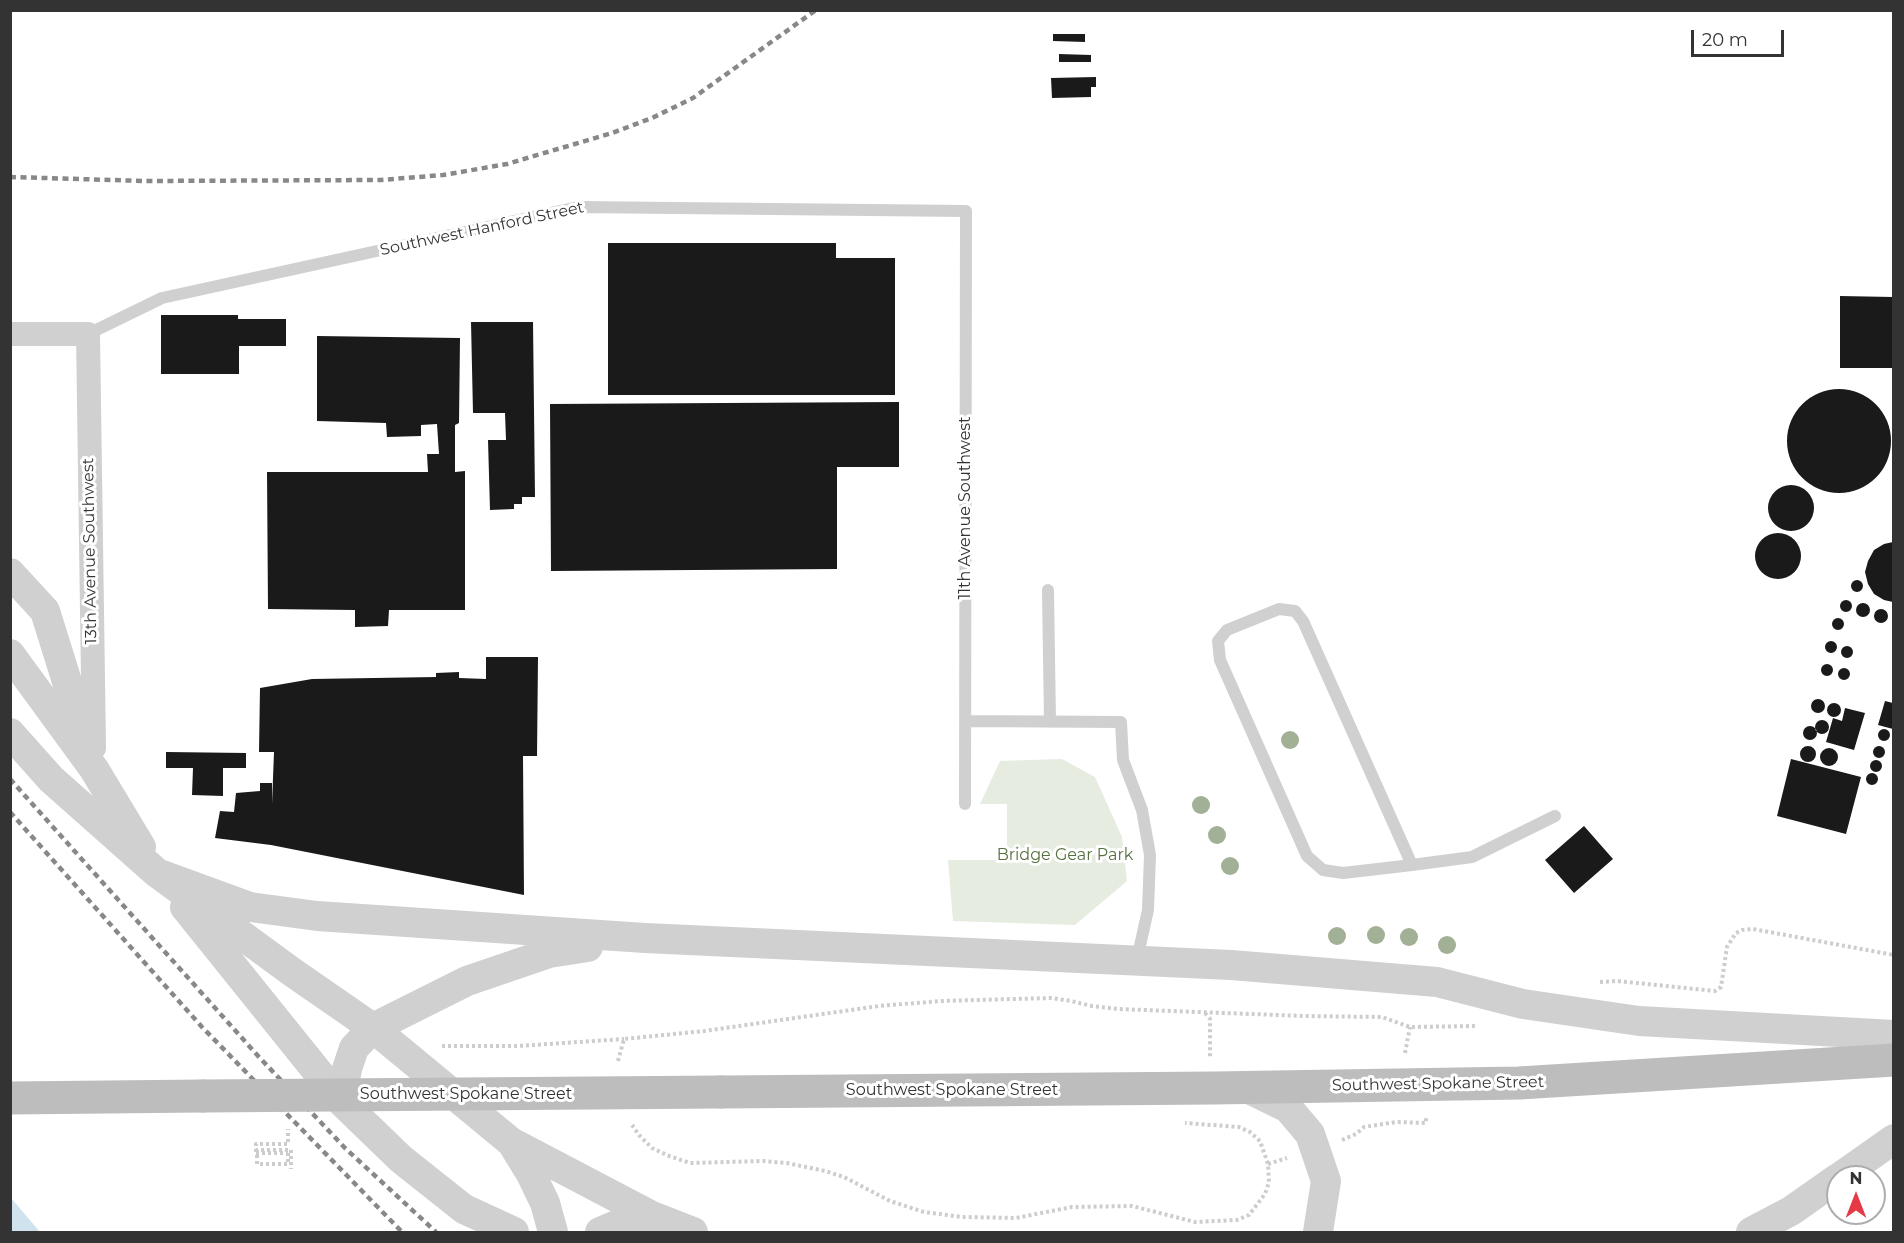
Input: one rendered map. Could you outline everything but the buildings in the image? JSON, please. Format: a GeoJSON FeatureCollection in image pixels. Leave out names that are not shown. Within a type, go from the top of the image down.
{"type":"FeatureCollection","features":[{"type":"Feature","properties":{"kind":"main road","name":"Southwest Spokane Street"},"geometry":{"type":"LineString","coordinates":[[10,1098],[1247,1088],[1519,1083],[1893,1060]]}},
{"type":"Feature","properties":{"kind":"street","name":"Southwest Hanford Street"},"geometry":{"type":"LineString","coordinates":[[10,334],[88,334]]}},
{"type":"Feature","properties":{"kind":"street","name":"13th Avenue Southwest"},"geometry":{"type":"LineString","coordinates":[[88,334],[94,769]]}},
{"type":"Feature","properties":{"kind":"street"},"geometry":{"type":"LineString","coordinates":[[10,573],[45,611],[94,769]]}},
{"type":"Feature","properties":{"kind":"street"},"geometry":{"type":"LineString","coordinates":[[10,654],[94,769],[158,873],[341,1101],[401,1159],[464,1209],[514,1233]]}},
{"type":"Feature","properties":{"kind":"street"},"geometry":{"type":"LineString","coordinates":[[10,732],[51,779],[158,873],[291,972],[373,1028],[512,1142],[652,1216],[693,1233]]}},
{"type":"Feature","properties":{"kind":"street"},"geometry":{"type":"LineString","coordinates":[[158,873],[250,907],[317,916],[645,938],[1240,965],[1437,982],[1523,1004],[1639,1021],[1893,1035]]}},
{"type":"Feature","properties":{"kind":"street"},"geometry":{"type":"LineString","coordinates":[[341,1101],[354,1048],[373,1028],[468,981],[549,953],[645,938]]}},
{"type":"Feature","properties":{"kind":"street"},"geometry":{"type":"LineString","coordinates":[[1247,1088],[1288,1108],[1310,1134],[1326,1181],[1318,1233]]}},
{"type":"Feature","properties":{"kind":"street"},"geometry":{"type":"LineString","coordinates":[[1857,1165],[1893,1139]]}},
{"type":"Feature","properties":{"kind":"street"},"geometry":{"type":"LineString","coordinates":[[512,1142],[545,1203],[553,1233]]}},
{"type":"Feature","properties":{"kind":"street"},"geometry":{"type":"LineString","coordinates":[[1751,1233],[1791,1211],[1826,1187]]}},
{"type":"Feature","properties":{"kind":"street"},"geometry":{"type":"LineString","coordinates":[[600,1233],[614,1226],[652,1216]]}},
{"type":"Feature","properties":{"kind":"lane","name":"Southwest Hanford Street"},"geometry":{"type":"LineString","coordinates":[[88,334],[162,298],[578,207],[966,211]]}},
{"type":"Feature","properties":{"kind":"lane","name":"11th Avenue Southwest"},"geometry":{"type":"LineString","coordinates":[[965,804],[966,211]]}},
{"type":"Feature","properties":{"kind":"lane"},"geometry":{"type":"LineString","coordinates":[[1048,590],[1050,722]]}},
{"type":"Feature","properties":{"kind":"lane"},"geometry":{"type":"LineString","coordinates":[[1412,865],[1303,621],[1295,611],[1279,609],[1227,630],[1218,641],[1220,660],[1307,856],[1323,870],[1343,873],[1412,865],[1472,857],[1555,816]]}},
{"type":"Feature","properties":{"kind":"lane"},"geometry":{"type":"LineString","coordinates":[[966,721],[1121,722],[1123,760],[1142,810],[1150,855],[1148,910],[1136,960]]}},
{"type":"Feature","properties":{"kind":"path"},"geometry":{"type":"LineString","coordinates":[[1594,983],[1617,981],[1715,992],[1721,987],[1726,946],[1736,933],[1742,930],[1753,929],[1893,955]]}},
{"type":"Feature","properties":{"kind":"path"},"geometry":{"type":"LineString","coordinates":[[1205,1013],[1210,1019],[1210,1049]]}},
{"type":"Feature","properties":{"kind":"path"},"geometry":{"type":"LineString","coordinates":[[1405,1046],[1410,1027],[1480,1026]]}},
{"type":"Feature","properties":{"kind":"path"},"geometry":{"type":"LineString","coordinates":[[440,1046],[518,1046],[624,1040]]}},
{"type":"Feature","properties":{"kind":"path"},"geometry":{"type":"LineString","coordinates":[[1349,1138],[1364,1127],[1396,1122],[1426,1123],[1426,1117]]}},
{"type":"Feature","properties":{"kind":"path"},"geometry":{"type":"LineString","coordinates":[[1217,1124],[1239,1127],[1250,1132],[1260,1141],[1268,1164],[1282,1160]]}},
{"type":"Feature","properties":{"kind":"path"},"geometry":{"type":"LineString","coordinates":[[288,1129],[288,1144],[256,1144],[256,1153],[288,1154],[288,1164],[257,1164],[257,1150],[291,1150],[291,1169]]}},
{"type":"Feature","properties":{"kind":"green space","name":"Bridge Gear Park"},"geometry":{"type":"Polygon","coordinates":[[[1062,759],[1095,777],[1122,837],[1127,881],[1075,925],[953,921],[948,860],[1007,860],[1007,804],[980,804],[1000,761],[1062,759]]]}},
{"type":"Feature","properties":{"kind":"water"},"geometry":{"type":"Polygon","coordinates":[[[11,1198],[40,1232],[11,1232],[11,1198]]]}},
{"type":"Feature","properties":{"kind":"railway"},"geometry":{"type":"LineString","coordinates":[[10,177],[146,181],[381,180],[443,175],[507,164],[612,133],[652,118],[693,98],[816,10]]}},
{"type":"Feature","properties":{"kind":"railway"},"geometry":{"type":"LineString","coordinates":[[10,779],[259,1057],[345,1148],[436,1232]]}},
{"type":"Feature","properties":{"kind":"railway"},"geometry":{"type":"LineString","coordinates":[[10,812],[202,1027],[402,1232]]}}]}
